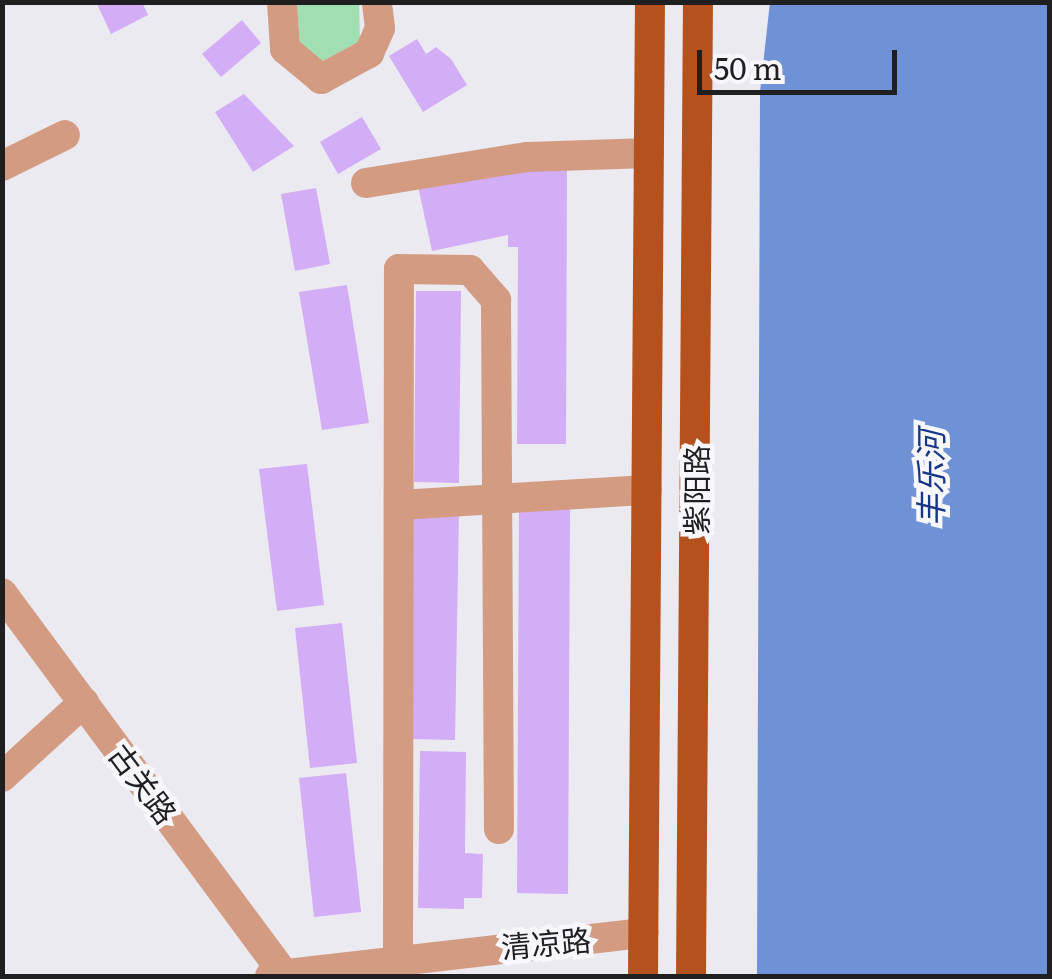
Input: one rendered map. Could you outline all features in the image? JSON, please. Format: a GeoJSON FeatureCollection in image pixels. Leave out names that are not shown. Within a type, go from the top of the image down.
{"type":"FeatureCollection","features":[{"type":"Feature","properties":{"kind":"main road","name":"紫阳路"},"geometry":{"type":"LineString","coordinates":[[644,976],[650,2]]}},
{"type":"Feature","properties":{"kind":"main road","name":"紫阳路"},"geometry":{"type":"LineString","coordinates":[[691,976],[698,2]]}},
{"type":"Feature","properties":{"kind":"street"},"geometry":{"type":"LineString","coordinates":[[282,2],[285,49],[321,79],[360,63],[384,6]]}},
{"type":"Feature","properties":{"kind":"street"},"geometry":{"type":"LineString","coordinates":[[2,166],[65,135]]}},
{"type":"Feature","properties":{"kind":"street"},"geometry":{"type":"LineString","coordinates":[[366,183],[527,157],[649,153]]}},
{"type":"Feature","properties":{"kind":"street"},"geometry":{"type":"LineString","coordinates":[[398,957],[400,269],[470,270],[496,300],[499,829]]}},
{"type":"Feature","properties":{"kind":"street"},"geometry":{"type":"LineString","coordinates":[[399,506],[646,490]]}},
{"type":"Feature","properties":{"kind":"street","name":"古关路"},"geometry":{"type":"LineString","coordinates":[[2,593],[277,975]]}},
{"type":"Feature","properties":{"kind":"street"},"geometry":{"type":"LineString","coordinates":[[2,778],[84,702]]}},
{"type":"Feature","properties":{"kind":"street","name":"清凉路"},"geometry":{"type":"LineString","coordinates":[[277,975],[398,957],[644,933]]}},
{"type":"Feature","properties":{"kind":"green space"},"geometry":{"type":"Polygon","coordinates":[[[297,3],[359,3],[360,41],[319,63],[300,53],[297,3]]]}},
{"type":"Feature","properties":{"kind":"water","name":"丰乐河"},"geometry":{"type":"Polygon","coordinates":[[[770,2],[1049,3],[1049,976],[757,976],[760,92],[770,2]]]}},
{"type":"Feature","properties":{"kind":"building"},"geometry":{"type":"Polygon","coordinates":[[[96,2],[142,2],[148,15],[111,34],[96,2]]]}},
{"type":"Feature","properties":{"kind":"building"},"geometry":{"type":"Polygon","coordinates":[[[242,20],[261,43],[221,77],[202,54],[242,20]]]}},
{"type":"Feature","properties":{"kind":"building"},"geometry":{"type":"Polygon","coordinates":[[[417,39],[426,54],[436,47],[451,59],[467,85],[423,112],[389,56],[417,39]]]}},
{"type":"Feature","properties":{"kind":"building"},"geometry":{"type":"Polygon","coordinates":[[[244,94],[294,146],[253,172],[215,112],[244,94]]]}},
{"type":"Feature","properties":{"kind":"building"},"geometry":{"type":"Polygon","coordinates":[[[362,117],[381,149],[338,174],[320,142],[362,117]]]}},
{"type":"Feature","properties":{"kind":"building"},"geometry":{"type":"Polygon","coordinates":[[[508,168],[567,168],[566,444],[517,444],[518,247],[508,247],[508,235],[432,251],[418,186],[508,168]]]}},
{"type":"Feature","properties":{"kind":"building"},"geometry":{"type":"Polygon","coordinates":[[[316,188],[330,264],[295,271],[281,194],[316,188]]]}},
{"type":"Feature","properties":{"kind":"building"},"geometry":{"type":"Polygon","coordinates":[[[347,285],[369,423],[322,430],[299,292],[347,285]]]}},
{"type":"Feature","properties":{"kind":"building"},"geometry":{"type":"Polygon","coordinates":[[[416,291],[461,291],[459,483],[414,482],[416,291]]]}},
{"type":"Feature","properties":{"kind":"building"},"geometry":{"type":"Polygon","coordinates":[[[307,464],[324,605],[277,611],[259,469],[307,464]]]}},
{"type":"Feature","properties":{"kind":"building"},"geometry":{"type":"Polygon","coordinates":[[[519,508],[570,508],[568,894],[517,893],[519,508]]]}},
{"type":"Feature","properties":{"kind":"building"},"geometry":{"type":"Polygon","coordinates":[[[413,511],[459,512],[455,740],[410,739],[413,511]]]}},
{"type":"Feature","properties":{"kind":"building"},"geometry":{"type":"Polygon","coordinates":[[[342,623],[357,763],[310,768],[295,628],[342,623]]]}},
{"type":"Feature","properties":{"kind":"building"},"geometry":{"type":"Polygon","coordinates":[[[420,751],[466,752],[465,853],[483,854],[482,898],[464,898],[464,909],[418,908],[420,751]]]}},
{"type":"Feature","properties":{"kind":"building"},"geometry":{"type":"Polygon","coordinates":[[[346,773],[361,912],[314,917],[299,778],[346,773]]]}}]}
